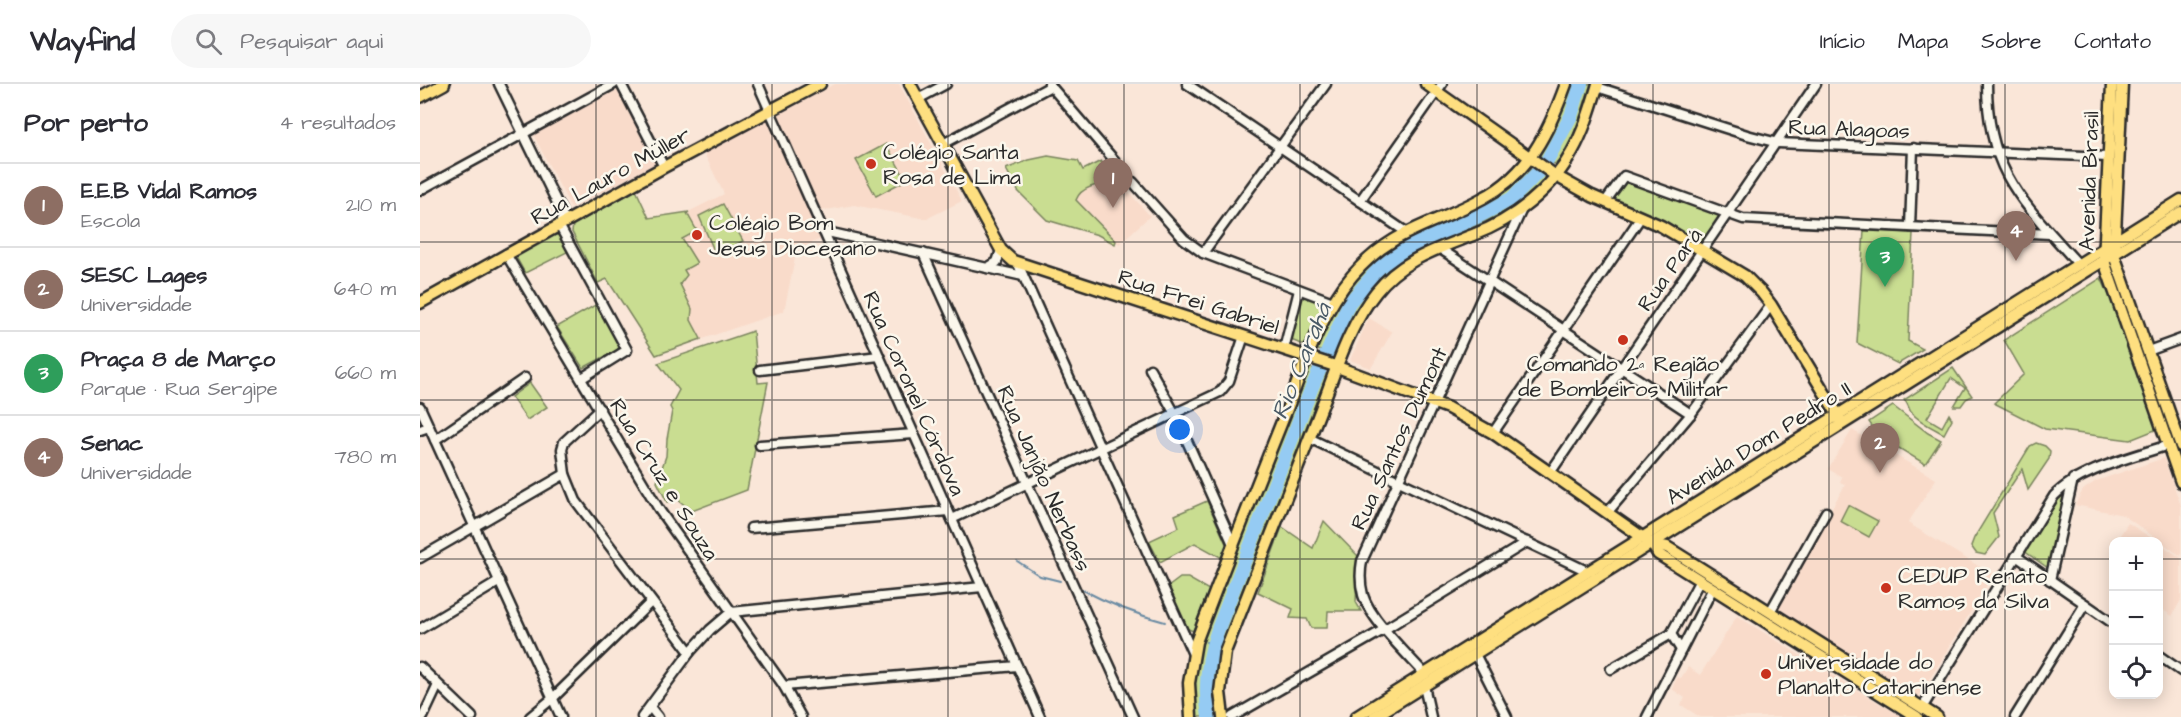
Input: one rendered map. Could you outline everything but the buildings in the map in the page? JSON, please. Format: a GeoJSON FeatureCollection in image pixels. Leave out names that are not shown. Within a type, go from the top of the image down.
{"type":"FeatureCollection","features":[{"type":"Feature","properties":{"kind":"main road"},"geometry":{"type":"LineString","coordinates":[[420,97],[444,84]]}},
{"type":"Feature","properties":{"kind":"main road","name":"Rua Lauro Müller"},"geometry":{"type":"LineString","coordinates":[[420,303],[664,167],[820,84]]}},
{"type":"Feature","properties":{"kind":"main road","name":"Rua Frei Gabriel"},"geometry":{"type":"LineString","coordinates":[[910,84],[1001,250],[1018,264],[1284,349],[1434,402],[1493,433],[1647,540]]}},
{"type":"Feature","properties":{"kind":"main road"},"geometry":{"type":"LineString","coordinates":[[1426,84],[1440,88],[1553,174],[1605,202],[1641,217],[1745,276],[1771,305],[1838,415],[1840,421],[1838,427]]}},
{"type":"Feature","properties":{"kind":"main road"},"geometry":{"type":"LineString","coordinates":[[1191,717],[1190,684],[1193,654],[1233,544],[1333,302],[1365,262],[1393,239],[1484,198],[1534,160],[1566,84]]}},
{"type":"Feature","properties":{"kind":"main road","name":"Avenida Brasil"},"geometry":{"type":"LineString","coordinates":[[2112,84],[2104,249],[2148,351],[2180,443]]}},
{"type":"Feature","properties":{"kind":"main road","name":"Avenida Brasil"},"geometry":{"type":"LineString","coordinates":[[2122,84],[2114,242],[2109,258],[2181,482]]}},
{"type":"Feature","properties":{"kind":"main road"},"geometry":{"type":"LineString","coordinates":[[1223,717],[1220,692],[1225,652],[1335,366],[1357,321],[1377,291],[1407,264],[1439,248],[1490,228],[1523,207],[1573,151],[1598,86]]}},
{"type":"Feature","properties":{"kind":"main road","name":"Avenida Dom Pedro II"},"geometry":{"type":"LineString","coordinates":[[1374,717],[1476,654],[1838,415],[2181,200]]}},
{"type":"Feature","properties":{"kind":"main road","name":"Avenida Dom Pedro II"},"geometry":{"type":"LineString","coordinates":[[1356,717],[1587,571],[1647,540],[1838,427],[2181,212]]}},
{"type":"Feature","properties":{"kind":"main road"},"geometry":{"type":"LineString","coordinates":[[2168,445],[2180,443]]}},
{"type":"Feature","properties":{"kind":"main road"},"geometry":{"type":"LineString","coordinates":[[1647,540],[1667,547],[1714,576],[1920,712]]}},
{"type":"Feature","properties":{"kind":"main road"},"geometry":{"type":"LineString","coordinates":[[1647,540],[1658,554],[1713,588],[1920,712],[1937,717]]}},
{"type":"Feature","properties":{"kind":"main road"},"geometry":{"type":"LineString","coordinates":[[1700,580],[1714,576]]}},
{"type":"Feature","properties":{"kind":"main road"},"geometry":{"type":"LineString","coordinates":[[1713,588],[1714,576]]}},
{"type":"Feature","properties":{"kind":"street"},"geometry":{"type":"LineString","coordinates":[[499,84],[562,213],[559,225],[627,350],[582,378]]}},
{"type":"Feature","properties":{"kind":"street"},"geometry":{"type":"LineString","coordinates":[[420,190],[614,84]]}},
{"type":"Feature","properties":{"kind":"street"},"geometry":{"type":"LineString","coordinates":[[621,84],[664,167]]}},
{"type":"Feature","properties":{"kind":"street","name":"Rua Coronel Córdova"},"geometry":{"type":"LineString","coordinates":[[758,84],[1040,717]]}},
{"type":"Feature","properties":{"kind":"street"},"geometry":{"type":"LineString","coordinates":[[918,99],[946,84]]}},
{"type":"Feature","properties":{"kind":"street"},"geometry":{"type":"LineString","coordinates":[[1187,84],[1406,232]]}},
{"type":"Feature","properties":{"kind":"street"},"geometry":{"type":"LineString","coordinates":[[1201,93],[1208,84]]}},
{"type":"Feature","properties":{"kind":"street"},"geometry":{"type":"LineString","coordinates":[[1203,253],[1326,84]]}},
{"type":"Feature","properties":{"kind":"street","name":"Rua Pará"},"geometry":{"type":"LineString","coordinates":[[1550,473],[1778,143],[1816,84]]}},
{"type":"Feature","properties":{"kind":"street"},"geometry":{"type":"LineString","coordinates":[[1987,84],[1989,124],[1996,152],[2017,194],[2079,265]]}},
{"type":"Feature","properties":{"kind":"street"},"geometry":{"type":"LineString","coordinates":[[943,144],[1050,85],[1115,161]]}},
{"type":"Feature","properties":{"kind":"street","name":"Rua Alagoas"},"geometry":{"type":"LineString","coordinates":[[1598,86],[1778,143],[2108,157]]}},
{"type":"Feature","properties":{"kind":"street"},"geometry":{"type":"LineString","coordinates":[[1360,201],[1440,88]]}},
{"type":"Feature","properties":{"kind":"street"},"geometry":{"type":"LineString","coordinates":[[1910,227],[1913,148]]}},
{"type":"Feature","properties":{"kind":"street"},"geometry":{"type":"LineString","coordinates":[[1605,202],[1624,176],[1743,219],[2050,234]]}},
{"type":"Feature","properties":{"kind":"street"},"geometry":{"type":"LineString","coordinates":[[1133,182],[1178,233],[1203,253],[1333,302]]}},
{"type":"Feature","properties":{"kind":"street","name":"Rua Santos Dumont"},"geometry":{"type":"LineString","coordinates":[[1425,674],[1385,629],[1367,604],[1363,594],[1360,571],[1365,552],[1523,207]]}},
{"type":"Feature","properties":{"kind":"street"},"geometry":{"type":"LineString","coordinates":[[1493,433],[1641,217]]}},
{"type":"Feature","properties":{"kind":"street"},"geometry":{"type":"LineString","coordinates":[[823,231],[1023,276]]}},
{"type":"Feature","properties":{"kind":"street"},"geometry":{"type":"LineString","coordinates":[[1439,248],[1691,414]]}},
{"type":"Feature","properties":{"kind":"street"},"geometry":{"type":"LineString","coordinates":[[987,268],[996,262],[1001,250]]}},
{"type":"Feature","properties":{"kind":"street","name":"Rua Cruz e Souza"},"geometry":{"type":"LineString","coordinates":[[506,254],[675,533],[784,686],[801,717]]}},
{"type":"Feature","properties":{"kind":"street","name":"Rua Janjão Nerbass"},"geometry":{"type":"LineString","coordinates":[[923,254],[1133,717]]}},
{"type":"Feature","properties":{"kind":"street"},"geometry":{"type":"LineString","coordinates":[[1018,264],[1193,654]]}},
{"type":"Feature","properties":{"kind":"street"},"geometry":{"type":"LineString","coordinates":[[1284,349],[1299,290]]}},
{"type":"Feature","properties":{"kind":"street"},"geometry":{"type":"LineString","coordinates":[[1607,513],[1691,414],[1771,305]]}},
{"type":"Feature","properties":{"kind":"street"},"geometry":{"type":"LineString","coordinates":[[751,528],[950,515],[1028,484],[1212,397],[1226,387],[1244,336]]}},
{"type":"Feature","properties":{"kind":"street"},"geometry":{"type":"LineString","coordinates":[[2148,351],[2181,339]]}},
{"type":"Feature","properties":{"kind":"street"},"geometry":{"type":"LineString","coordinates":[[760,370],[879,356]]}},
{"type":"Feature","properties":{"kind":"street"},"geometry":{"type":"LineString","coordinates":[[1150,369],[1175,414],[1233,544]]}},
{"type":"Feature","properties":{"kind":"street"},"geometry":{"type":"LineString","coordinates":[[435,440],[525,378]]}},
{"type":"Feature","properties":{"kind":"street"},"geometry":{"type":"LineString","coordinates":[[420,407],[561,717]]}},
{"type":"Feature","properties":{"kind":"street"},"geometry":{"type":"LineString","coordinates":[[600,409],[564,442],[562,449],[566,474],[576,501],[690,652]]}},
{"type":"Feature","properties":{"kind":"street"},"geometry":{"type":"LineString","coordinates":[[420,430],[429,427]]}},
{"type":"Feature","properties":{"kind":"street"},"geometry":{"type":"LineString","coordinates":[[760,445],[914,434]]}},
{"type":"Feature","properties":{"kind":"street"},"geometry":{"type":"LineString","coordinates":[[1309,438],[1587,571]]}},
{"type":"Feature","properties":{"kind":"street"},"geometry":{"type":"LineString","coordinates":[[1920,712],[2054,496],[2073,479],[2168,445]]}},
{"type":"Feature","properties":{"kind":"street"},"geometry":{"type":"LineString","coordinates":[[420,558],[566,474]]}},
{"type":"Feature","properties":{"kind":"street"},"geometry":{"type":"LineString","coordinates":[[2050,580],[2073,479]]}},
{"type":"Feature","properties":{"kind":"street"},"geometry":{"type":"LineString","coordinates":[[1770,612],[1826,512]]}},
{"type":"Feature","properties":{"kind":"street"},"geometry":{"type":"LineString","coordinates":[[1232,717],[1385,629],[1527,542]]}},
{"type":"Feature","properties":{"kind":"street"},"geometry":{"type":"LineString","coordinates":[[2016,556],[2109,621]]}},
{"type":"Feature","properties":{"kind":"street"},"geometry":{"type":"LineString","coordinates":[[1611,669],[1671,634],[1700,580]]}},
{"type":"Feature","properties":{"kind":"street"},"geometry":{"type":"LineString","coordinates":[[420,629],[500,581]]}},
{"type":"Feature","properties":{"kind":"street"},"geometry":{"type":"LineString","coordinates":[[642,717],[690,652],[731,612],[982,587]]}},
{"type":"Feature","properties":{"kind":"street"},"geometry":{"type":"LineString","coordinates":[[1647,717],[1713,588]]}},
{"type":"Feature","properties":{"kind":"street"},"geometry":{"type":"LineString","coordinates":[[530,717],[553,698],[651,602]]}},
{"type":"Feature","properties":{"kind":"street"},"geometry":{"type":"LineString","coordinates":[[2015,717],[2085,604]]}},
{"type":"Feature","properties":{"kind":"street"},"geometry":{"type":"LineString","coordinates":[[1671,634],[1681,650]]}},
{"type":"Feature","properties":{"kind":"street"},"geometry":{"type":"LineString","coordinates":[[1476,654],[1507,717]]}},
{"type":"Feature","properties":{"kind":"street"},"geometry":{"type":"LineString","coordinates":[[2163,658],[2181,670]]}},
{"type":"Feature","properties":{"kind":"street"},"geometry":{"type":"LineString","coordinates":[[784,686],[1017,666]]}},
{"type":"Feature","properties":{"kind":"street"},"geometry":{"type":"LineString","coordinates":[[420,667],[472,717]]}},
{"type":"Feature","properties":{"kind":"street"},"geometry":{"type":"LineString","coordinates":[[423,717],[438,685]]}},
{"type":"Feature","properties":{"kind":"street"},"geometry":{"type":"LineString","coordinates":[[1424,686],[1431,717]]}},
{"type":"Feature","properties":{"kind":"street"},"geometry":{"type":"LineString","coordinates":[[650,706],[658,717]]}},
{"type":"Feature","properties":{"kind":"shaded area","name":"Colégio Santa Rosa de Lima"},"geometry":{"type":"Polygon","coordinates":[[[835,84],[899,84],[962,201],[926,219],[854,205],[820,211],[775,114],[835,84]]]}},
{"type":"Feature","properties":{"kind":"shaded area"},"geometry":{"type":"Polygon","coordinates":[[[619,89],[659,162],[571,208],[533,134],[619,89]]]}},
{"type":"Feature","properties":{"kind":"shaded area","name":"Colégio Bom Jesus Diocesano"},"geometry":{"type":"Polygon","coordinates":[[[767,118],[821,239],[797,249],[784,311],[656,355],[607,279],[598,283],[572,232],[573,225],[636,190],[649,218],[688,212],[724,194],[703,151],[767,118]]]}},
{"type":"Feature","properties":{"kind":"shaded area"},"geometry":{"type":"Polygon","coordinates":[[[1101,161],[1150,216],[1119,244],[1076,200],[1083,170],[1101,161]]]}},
{"type":"Feature","properties":{"kind":"shaded area"},"geometry":{"type":"Polygon","coordinates":[[[1369,318],[1392,332],[1371,368],[1350,360],[1369,318]]]}},
{"type":"Feature","properties":{"kind":"shaded area","name":"CEDUP Renato Ramos da Silva"},"geometry":{"type":"Polygon","coordinates":[[[1852,430],[1936,479],[1908,523],[1993,575],[1917,700],[1773,610],[1845,485],[1840,482],[1842,477],[1828,469],[1852,430]]]}},
{"type":"Feature","properties":{"kind":"shaded area"},"geometry":{"type":"Polygon","coordinates":[[[2164,458],[2181,506],[2181,556],[2163,543],[2163,537],[2154,537],[2123,515],[2075,505],[2083,490],[2096,481],[2164,458]]]}},
{"type":"Feature","properties":{"kind":"shaded area"},"geometry":{"type":"Polygon","coordinates":[[[2128,523],[2150,537],[2119,537],[2128,523]]]}},
{"type":"Feature","properties":{"kind":"shaded area"},"geometry":{"type":"Polygon","coordinates":[[[2163,546],[2181,558],[2181,600],[2172,616],[2163,610],[2163,546]]]}},
{"type":"Feature","properties":{"kind":"shaded area","name":"Universidade do Planalto Catarinense"},"geometry":{"type":"Polygon","coordinates":[[[1737,616],[1903,717],[1700,717],[1681,705],[1685,698],[1672,689],[1677,677],[1681,678],[1688,667],[1700,675],[1737,616]]]}},
{"type":"Feature","properties":{"kind":"green space"},"geometry":{"type":"Polygon","coordinates":[[[1571,84],[1591,84],[1566,152],[1554,164],[1540,156],[1539,153],[1556,123],[1571,84]]]}},
{"type":"Feature","properties":{"kind":"green space"},"geometry":{"type":"Polygon","coordinates":[[[886,144],[906,180],[876,196],[856,160],[886,144]]]}},
{"type":"Feature","properties":{"kind":"green space"},"geometry":{"type":"Polygon","coordinates":[[[1048,156],[1078,161],[1083,170],[1101,161],[1119,182],[1088,188],[1076,200],[1116,241],[1115,244],[1098,235],[1047,220],[1018,191],[1006,169],[1048,156]]]}},
{"type":"Feature","properties":{"kind":"green space"},"geometry":{"type":"Polygon","coordinates":[[[1531,169],[1544,176],[1544,179],[1517,203],[1493,218],[1417,250],[1386,273],[1362,306],[1336,356],[1315,349],[1333,308],[1365,267],[1385,250],[1416,232],[1478,207],[1531,169]]]}},
{"type":"Feature","properties":{"kind":"green space"},"geometry":{"type":"Polygon","coordinates":[[[1626,179],[1726,215],[1702,249],[1608,202],[1626,179]]]}},
{"type":"Feature","properties":{"kind":"green space"},"geometry":{"type":"Polygon","coordinates":[[[636,190],[649,218],[689,212],[687,213],[697,231],[682,239],[697,263],[684,270],[687,275],[680,284],[692,309],[691,320],[701,339],[656,355],[607,279],[598,283],[572,232],[573,225],[636,190]]]}},
{"type":"Feature","properties":{"kind":"green space"},"geometry":{"type":"Polygon","coordinates":[[[723,204],[743,241],[716,255],[699,216],[723,204]]]}},
{"type":"Feature","properties":{"kind":"green space"},"geometry":{"type":"Polygon","coordinates":[[[1864,230],[1913,233],[1908,341],[1923,349],[1898,364],[1857,343],[1864,230]]]}},
{"type":"Feature","properties":{"kind":"green space"},"geometry":{"type":"Polygon","coordinates":[[[553,234],[561,236],[569,251],[525,273],[516,257],[517,254],[553,234]]]}},
{"type":"Feature","properties":{"kind":"green space"},"geometry":{"type":"Polygon","coordinates":[[[2101,278],[2123,325],[2155,415],[2155,430],[2130,440],[2045,429],[1994,403],[2024,374],[2004,340],[2101,278]]]}},
{"type":"Feature","properties":{"kind":"green space"},"geometry":{"type":"Polygon","coordinates":[[[1302,294],[1325,302],[1306,346],[1291,340],[1302,294]]]}},
{"type":"Feature","properties":{"kind":"green space"},"geometry":{"type":"Polygon","coordinates":[[[597,304],[619,347],[583,368],[557,327],[597,304]]]}},
{"type":"Feature","properties":{"kind":"green space"},"geometry":{"type":"Polygon","coordinates":[[[753,331],[758,383],[768,382],[747,490],[692,511],[677,499],[667,502],[657,482],[666,456],[672,411],[670,407],[679,390],[658,363],[753,331]]]}},
{"type":"Feature","properties":{"kind":"green space"},"geometry":{"type":"Polygon","coordinates":[[[1308,367],[1327,374],[1222,642],[1216,679],[1219,717],[1194,717],[1192,690],[1197,648],[1308,367]]]}},
{"type":"Feature","properties":{"kind":"green space"},"geometry":{"type":"Polygon","coordinates":[[[1953,368],[1972,396],[1966,399],[1961,406],[1954,406],[1965,388],[1951,378],[1927,418],[1942,427],[1949,414],[1952,419],[1944,434],[1918,419],[1904,400],[1953,368]]]}},
{"type":"Feature","properties":{"kind":"green space"},"geometry":{"type":"Polygon","coordinates":[[[530,383],[547,407],[527,420],[511,397],[530,383]]]}},
{"type":"Feature","properties":{"kind":"green space"},"geometry":{"type":"Polygon","coordinates":[[[1893,406],[1928,433],[1941,440],[1925,464],[1879,436],[1869,422],[1893,406]]]}},
{"type":"Feature","properties":{"kind":"green space"},"geometry":{"type":"Polygon","coordinates":[[[2036,443],[2045,446],[2050,451],[2049,459],[2028,490],[2022,469],[1993,513],[1999,537],[1985,555],[1976,553],[1971,546],[1974,538],[2030,446],[2036,443]]]}},
{"type":"Feature","properties":{"kind":"green space"},"geometry":{"type":"Polygon","coordinates":[[[2065,489],[2048,568],[2024,551],[2065,489]]]}},
{"type":"Feature","properties":{"kind":"green space"},"geometry":{"type":"Polygon","coordinates":[[[1207,501],[1227,546],[1222,558],[1195,543],[1160,562],[1149,541],[1179,527],[1175,515],[1207,501]]]}},
{"type":"Feature","properties":{"kind":"green space"},"geometry":{"type":"Polygon","coordinates":[[[1848,505],[1878,521],[1869,537],[1840,521],[1848,505]]]}},
{"type":"Feature","properties":{"kind":"green space"},"geometry":{"type":"Polygon","coordinates":[[[1324,521],[1358,556],[1356,602],[1361,611],[1328,611],[1327,628],[1311,628],[1307,619],[1290,618],[1293,609],[1258,592],[1282,527],[1313,548],[1324,521]]]}},
{"type":"Feature","properties":{"kind":"green space"},"geometry":{"type":"Polygon","coordinates":[[[1180,578],[1188,578],[1209,590],[1193,631],[1186,628],[1168,587],[1180,578]]]}},
{"type":"Feature","properties":{"kind":"waterway","name":"Rio Carahá"},"geometry":{"type":"LineString","coordinates":[[1209,717],[1208,673],[1218,629],[1312,387],[1349,303],[1381,266],[1403,250],[1513,198],[1544,166],[1571,116],[1581,84]]}},
{"type":"Feature","properties":{"kind":"waterway"},"geometry":{"type":"LineString","coordinates":[[1017,561],[1040,576],[1060,581]]}},
{"type":"Feature","properties":{"kind":"waterway"},"geometry":{"type":"LineString","coordinates":[[1079,588],[1121,608],[1165,622]]}},
{"type":"Feature","properties":{"kind":"waterway","name":"Rio Carahá"},"geometry":{"type":"LineString","coordinates":[[1206,642],[1212,645]]}},
{"type":"Feature","properties":{"kind":"place","name":"Colégio Santa Rosa de Lima"},"geometry":{"type":"Point","coordinates":[871,164]}},
{"type":"Feature","properties":{"kind":"place","name":"E.E.B Vidal Ramos"},"geometry":{"type":"Point","coordinates":[1113,208]}},
{"type":"Feature","properties":{"kind":"place","name":"Colégio Bom Jesus Diocesano"},"geometry":{"type":"Point","coordinates":[697,235]}},
{"type":"Feature","properties":{"kind":"place","name":"Senac"},"geometry":{"type":"Point","coordinates":[2016,261]}},
{"type":"Feature","properties":{"kind":"place","name":"Praça 8 de Março"},"geometry":{"type":"Point","coordinates":[1885,287]}},
{"type":"Feature","properties":{"kind":"place","name":"Comando 2ª Região de Bombeiros Militar"},"geometry":{"type":"Point","coordinates":[1623,340]}},
{"type":"Feature","properties":{"kind":"place","name":"SESC Lages"},"geometry":{"type":"Point","coordinates":[1880,473]}},
{"type":"Feature","properties":{"kind":"place","name":"CEDUP Renato Ramos da Silva"},"geometry":{"type":"Point","coordinates":[1886,588]}},
{"type":"Feature","properties":{"kind":"place","name":"Universidade do Planalto Catarinense"},"geometry":{"type":"Point","coordinates":[1766,674]}}]}
